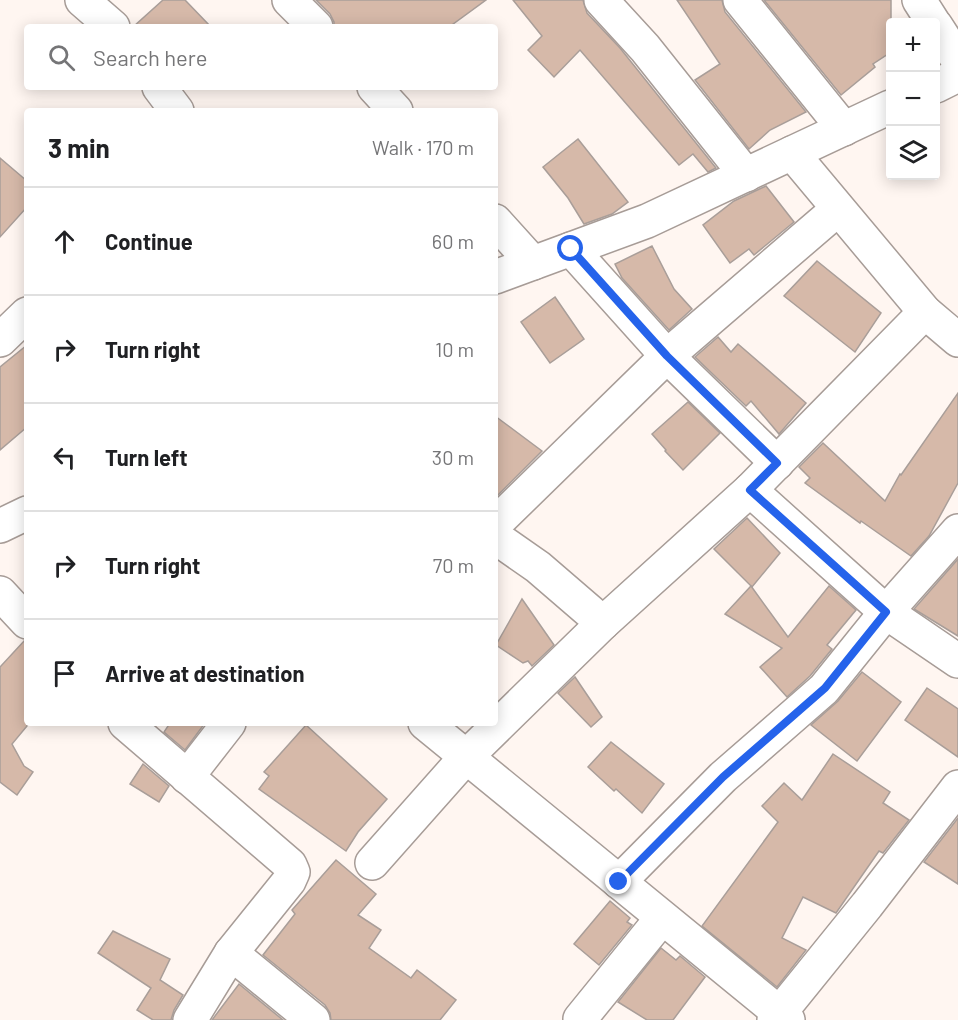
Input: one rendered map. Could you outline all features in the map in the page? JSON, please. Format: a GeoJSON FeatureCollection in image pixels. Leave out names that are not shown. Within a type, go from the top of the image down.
{"type":"FeatureCollection","features":[{"type":"Feature","properties":{"kind":"street"},"geometry":{"type":"LineString","coordinates":[[82,0],[110,24]]}},
{"type":"Feature","properties":{"kind":"street"},"geometry":{"type":"LineString","coordinates":[[290,0],[313,24]]}},
{"type":"Feature","properties":{"kind":"street"},"geometry":{"type":"LineString","coordinates":[[602,0],[645,48],[746,175]]}},
{"type":"Feature","properties":{"kind":"street"},"geometry":{"type":"LineString","coordinates":[[740,0],[844,129]]}},
{"type":"Feature","properties":{"kind":"street"},"geometry":{"type":"LineString","coordinates":[[918,0],[930,18]]}},
{"type":"Feature","properties":{"kind":"street"},"geometry":{"type":"LineString","coordinates":[[940,33],[958,60]]}},
{"type":"Feature","properties":{"kind":"street"},"geometry":{"type":"LineString","coordinates":[[940,84],[958,75]]}},
{"type":"Feature","properties":{"kind":"street"},"geometry":{"type":"LineString","coordinates":[[161,90],[175,108]]}},
{"type":"Feature","properties":{"kind":"street"},"geometry":{"type":"LineString","coordinates":[[377,90],[393,108]]}},
{"type":"Feature","properties":{"kind":"street"},"geometry":{"type":"LineString","coordinates":[[498,276],[647,221],[886,109]]}},
{"type":"Feature","properties":{"kind":"street"},"geometry":{"type":"LineString","coordinates":[[792,153],[925,312],[958,340]]}},
{"type":"Feature","properties":{"kind":"street"},"geometry":{"type":"LineString","coordinates":[[498,521],[667,356],[838,209]]}},
{"type":"Feature","properties":{"kind":"street"},"geometry":{"type":"LineString","coordinates":[[498,224],[532,263]]}},
{"type":"Feature","properties":{"kind":"street"},"geometry":{"type":"LineString","coordinates":[[571,249],[667,356],[777,463]]}},
{"type":"Feature","properties":{"kind":"street"},"geometry":{"type":"LineString","coordinates":[[498,725],[603,622],[750,490],[925,312]]}},
{"type":"Feature","properties":{"kind":"street"},"geometry":{"type":"LineString","coordinates":[[0,340],[24,317]]}},
{"type":"Feature","properties":{"kind":"street"},"geometry":{"type":"LineString","coordinates":[[750,490],[886,612],[958,661]]}},
{"type":"Feature","properties":{"kind":"street"},"geometry":{"type":"LineString","coordinates":[[0,526],[24,514]]}},
{"type":"Feature","properties":{"kind":"street"},"geometry":{"type":"LineString","coordinates":[[619,882],[723,777],[825,688],[886,612],[958,531]]}},
{"type":"Feature","properties":{"kind":"street"},"geometry":{"type":"LineString","coordinates":[[498,539],[538,567],[603,622]]}},
{"type":"Feature","properties":{"kind":"street"},"geometry":{"type":"LineString","coordinates":[[128,726],[290,865],[293,872],[289,881],[231,953],[190,1020]]}},
{"type":"Feature","properties":{"kind":"street"},"geometry":{"type":"LineString","coordinates":[[188,777],[227,726]]}},
{"type":"Feature","properties":{"kind":"street"},"geometry":{"type":"LineString","coordinates":[[429,726],[780,1018],[958,787]]}},
{"type":"Feature","properties":{"kind":"street"},"geometry":{"type":"LineString","coordinates":[[372,863],[466,757],[497,726]]}},
{"type":"Feature","properties":{"kind":"street"},"geometry":{"type":"LineString","coordinates":[[580,1019],[662,918]]}},
{"type":"Feature","properties":{"kind":"street"},"geometry":{"type":"LineString","coordinates":[[231,953],[314,1020]]}},
{"type":"Feature","properties":{"kind":"building"},"geometry":{"type":"Polygon","coordinates":[[[163,0],[185,0],[208,24],[136,24],[163,0]]]}},
{"type":"Feature","properties":{"kind":"building"},"geometry":{"type":"Polygon","coordinates":[[[316,0],[486,0],[453,24],[334,24],[330,14],[316,0]]]}},
{"type":"Feature","properties":{"kind":"building"},"geometry":{"type":"Polygon","coordinates":[[[513,0],[583,0],[587,13],[620,48],[716,168],[708,172],[693,154],[679,165],[580,50],[554,77],[528,50],[542,36],[513,0]]]}},
{"type":"Feature","properties":{"kind":"building"},"geometry":{"type":"Polygon","coordinates":[[[677,0],[722,0],[725,12],[806,112],[770,130],[749,149],[695,80],[720,64],[677,0]]]}},
{"type":"Feature","properties":{"kind":"building"},"geometry":{"type":"Polygon","coordinates":[[[764,0],[891,0],[891,18],[886,18],[886,55],[873,64],[875,67],[841,95],[764,0]]]}},
{"type":"Feature","properties":{"kind":"building"},"geometry":{"type":"Polygon","coordinates":[[[578,139],[628,202],[612,214],[584,224],[568,198],[543,167],[578,139]]]}},
{"type":"Feature","properties":{"kind":"building"},"geometry":{"type":"Polygon","coordinates":[[[0,158],[24,178],[24,210],[0,237],[0,158]]]}},
{"type":"Feature","properties":{"kind":"building"},"geometry":{"type":"Polygon","coordinates":[[[766,186],[794,222],[754,255],[749,249],[730,263],[703,225],[734,201],[766,186]]]}},
{"type":"Feature","properties":{"kind":"building"},"geometry":{"type":"Polygon","coordinates":[[[652,246],[674,289],[692,309],[669,330],[622,278],[615,264],[652,246]]]}},
{"type":"Feature","properties":{"kind":"building"},"geometry":{"type":"Polygon","coordinates":[[[817,261],[881,313],[855,352],[784,296],[817,261]]]}},
{"type":"Feature","properties":{"kind":"building"},"geometry":{"type":"Polygon","coordinates":[[[555,297],[584,339],[550,363],[521,322],[555,297]]]}},
{"type":"Feature","properties":{"kind":"building"},"geometry":{"type":"Polygon","coordinates":[[[718,337],[731,352],[738,344],[806,403],[779,434],[751,401],[746,406],[695,357],[718,337]]]}},
{"type":"Feature","properties":{"kind":"building"},"geometry":{"type":"Polygon","coordinates":[[[24,347],[24,430],[0,450],[0,367],[24,347]]]}},
{"type":"Feature","properties":{"kind":"building"},"geometry":{"type":"Polygon","coordinates":[[[958,393],[958,483],[929,536],[911,556],[805,483],[810,478],[799,467],[823,443],[885,501],[900,474],[958,393]]]}},
{"type":"Feature","properties":{"kind":"building"},"geometry":{"type":"Polygon","coordinates":[[[688,402],[720,433],[683,470],[652,434],[688,402]]]}},
{"type":"Feature","properties":{"kind":"building"},"geometry":{"type":"Polygon","coordinates":[[[498,418],[542,451],[498,495],[498,418]]]}},
{"type":"Feature","properties":{"kind":"building"},"geometry":{"type":"Polygon","coordinates":[[[747,518],[780,553],[752,587],[714,549],[747,518]]]}},
{"type":"Feature","properties":{"kind":"building"},"geometry":{"type":"Polygon","coordinates":[[[958,559],[958,636],[914,609],[958,559]]]}},
{"type":"Feature","properties":{"kind":"building"},"geometry":{"type":"Polygon","coordinates":[[[751,586],[788,637],[829,586],[856,610],[827,645],[832,649],[810,676],[787,697],[760,667],[782,648],[725,614],[751,586]]]}},
{"type":"Feature","properties":{"kind":"building"},"geometry":{"type":"Polygon","coordinates":[[[522,599],[554,645],[532,666],[528,661],[523,663],[498,646],[498,641],[522,599]]]}},
{"type":"Feature","properties":{"kind":"building"},"geometry":{"type":"Polygon","coordinates":[[[24,641],[24,726],[27,726],[12,744],[24,766],[33,772],[17,795],[0,782],[0,667],[24,641]]]}},
{"type":"Feature","properties":{"kind":"building"},"geometry":{"type":"Polygon","coordinates":[[[862,672],[901,702],[857,761],[811,725],[838,701],[862,672]]]}},
{"type":"Feature","properties":{"kind":"building"},"geometry":{"type":"Polygon","coordinates":[[[575,677],[602,717],[591,727],[558,693],[575,677]]]}},
{"type":"Feature","properties":{"kind":"building"},"geometry":{"type":"Polygon","coordinates":[[[927,688],[958,709],[958,757],[905,720],[927,688]]]}},
{"type":"Feature","properties":{"kind":"building"},"geometry":{"type":"Polygon","coordinates":[[[168,726],[203,726],[185,750],[164,732],[168,726]]]}},
{"type":"Feature","properties":{"kind":"building"},"geometry":{"type":"Polygon","coordinates":[[[307,726],[387,799],[358,832],[346,851],[259,789],[269,776],[264,772],[307,726]]]}},
{"type":"Feature","properties":{"kind":"building"},"geometry":{"type":"Polygon","coordinates":[[[611,742],[664,784],[642,813],[588,767],[611,742]]]}},
{"type":"Feature","properties":{"kind":"building"},"geometry":{"type":"Polygon","coordinates":[[[833,754],[890,792],[883,803],[909,820],[883,853],[879,851],[836,913],[803,897],[782,938],[806,950],[777,987],[702,926],[778,822],[762,806],[784,783],[802,800],[833,754]]]}},
{"type":"Feature","properties":{"kind":"building"},"geometry":{"type":"Polygon","coordinates":[[[143,764],[169,786],[159,802],[130,784],[143,764]]]}},
{"type":"Feature","properties":{"kind":"building"},"geometry":{"type":"Polygon","coordinates":[[[958,818],[958,884],[924,862],[958,818]]]}},
{"type":"Feature","properties":{"kind":"building"},"geometry":{"type":"Polygon","coordinates":[[[336,860],[376,894],[358,915],[381,930],[369,948],[411,978],[417,970],[456,1000],[440,1020],[331,1020],[325,1005],[263,955],[295,914],[292,910],[336,860]]]}},
{"type":"Feature","properties":{"kind":"building"},"geometry":{"type":"Polygon","coordinates":[[[610,901],[630,918],[627,922],[632,925],[599,965],[574,944],[610,901]]]}},
{"type":"Feature","properties":{"kind":"building"},"geometry":{"type":"Polygon","coordinates":[[[113,931],[170,959],[160,980],[183,995],[171,1020],[153,1020],[137,1010],[151,988],[98,953],[113,931]]]}},
{"type":"Feature","properties":{"kind":"building"},"geometry":{"type":"Polygon","coordinates":[[[661,948],[676,960],[680,956],[705,977],[673,1020],[647,1020],[618,1002],[661,948]]]}},
{"type":"Feature","properties":{"kind":"building"},"geometry":{"type":"Polygon","coordinates":[[[239,984],[283,1020],[212,1020],[239,984]]]}},
{"type":"Feature","properties":{"kind":"route"},"geometry":{"type":"LineString","coordinates":[[571,249],[667,356],[777,463],[750,490],[886,612],[825,688],[723,777],[619,882]]}}]}
